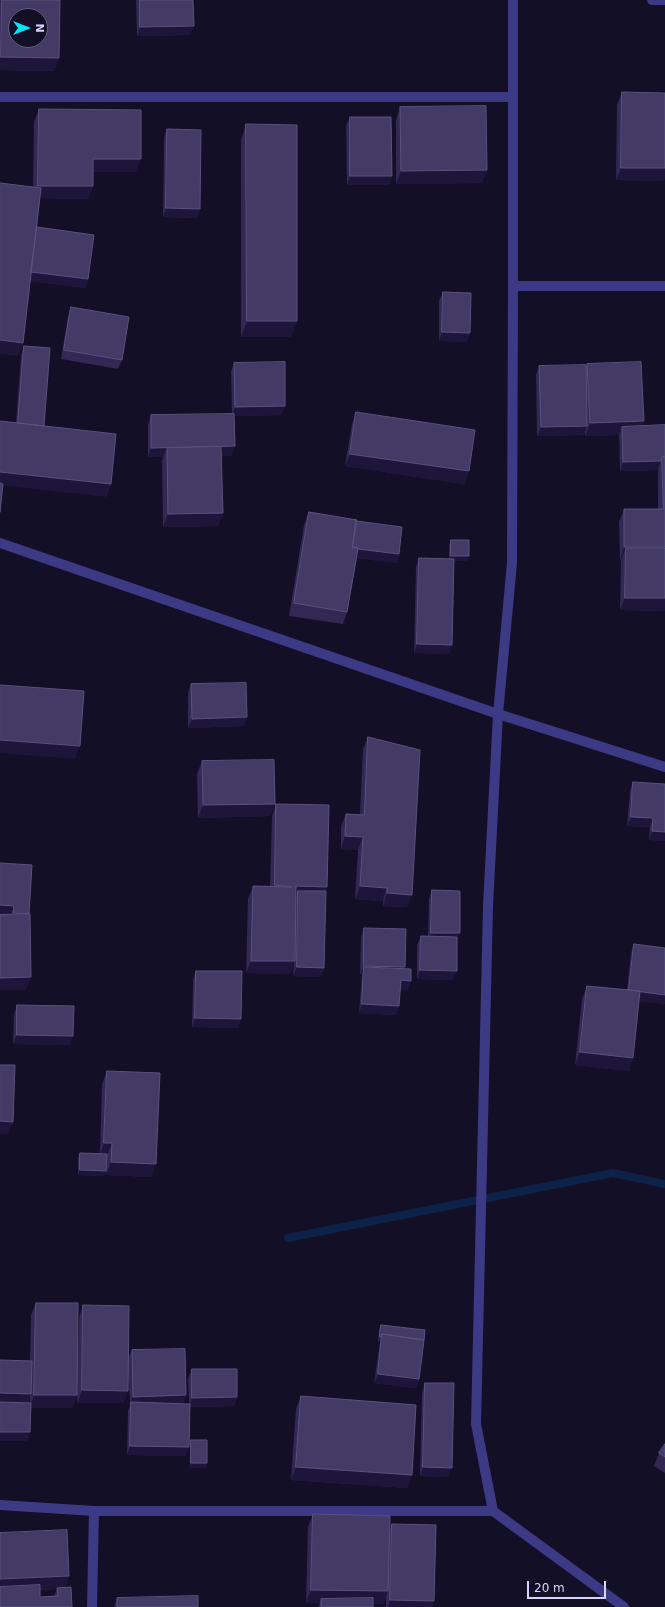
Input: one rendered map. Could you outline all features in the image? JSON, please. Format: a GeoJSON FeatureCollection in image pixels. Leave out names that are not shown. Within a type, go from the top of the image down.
{"type":"FeatureCollection","features":[{"type":"Feature","properties":{"kind":"street"},"geometry":{"type":"LineString","coordinates":[[493,1511],[476,1424],[488,906],[498,714],[512,563],[514,286],[513,0]]}},
{"type":"Feature","properties":{"kind":"street"},"geometry":{"type":"LineString","coordinates":[[652,0],[665,0]]}},
{"type":"Feature","properties":{"kind":"street"},"geometry":{"type":"LineString","coordinates":[[0,97],[513,97]]}},
{"type":"Feature","properties":{"kind":"street"},"geometry":{"type":"LineString","coordinates":[[514,286],[665,286]]}},
{"type":"Feature","properties":{"kind":"street"},"geometry":{"type":"LineString","coordinates":[[0,543],[498,714],[665,767]]}},
{"type":"Feature","properties":{"kind":"street"},"geometry":{"type":"LineString","coordinates":[[0,1505],[94,1511],[493,1511],[624,1607]]}},
{"type":"Feature","properties":{"kind":"street"},"geometry":{"type":"LineString","coordinates":[[92,1607],[94,1511]]}},
{"type":"Feature","properties":{"kind":"building"},"geometry":{"type":"Polygon","coordinates":[[[2,0],[60,0],[59,58],[1,57],[2,0]]]}},
{"type":"Feature","properties":{"kind":"building"},"geometry":{"type":"Polygon","coordinates":[[[140,0],[193,0],[194,26],[140,27],[140,0]]]}},
{"type":"Feature","properties":{"kind":"building"},"geometry":{"type":"Polygon","coordinates":[[[622,92],[665,93],[665,168],[621,168],[622,92]]]}},
{"type":"Feature","properties":{"kind":"building"},"geometry":{"type":"Polygon","coordinates":[[[486,106],[487,170],[401,171],[400,107],[486,106]]]}},
{"type":"Feature","properties":{"kind":"building"},"geometry":{"type":"Polygon","coordinates":[[[39,109],[141,110],[141,159],[93,159],[93,186],[38,186],[39,109]]]}},
{"type":"Feature","properties":{"kind":"building"},"geometry":{"type":"Polygon","coordinates":[[[350,117],[391,117],[392,176],[350,176],[350,117]]]}},
{"type":"Feature","properties":{"kind":"building"},"geometry":{"type":"Polygon","coordinates":[[[246,124],[297,125],[297,321],[247,321],[246,124]]]}},
{"type":"Feature","properties":{"kind":"building"},"geometry":{"type":"Polygon","coordinates":[[[167,129],[201,130],[200,209],[166,208],[167,129]]]}},
{"type":"Feature","properties":{"kind":"building"},"geometry":{"type":"Polygon","coordinates":[[[0,183],[41,188],[23,343],[0,340],[0,183]]]}},
{"type":"Feature","properties":{"kind":"building"},"geometry":{"type":"Polygon","coordinates":[[[37,227],[94,235],[88,279],[31,272],[37,227]]]}},
{"type":"Feature","properties":{"kind":"building"},"geometry":{"type":"Polygon","coordinates":[[[443,292],[471,293],[470,333],[442,332],[443,292]]]}},
{"type":"Feature","properties":{"kind":"building"},"geometry":{"type":"Polygon","coordinates":[[[71,307],[129,317],[122,360],[64,350],[71,307]]]}},
{"type":"Feature","properties":{"kind":"building"},"geometry":{"type":"Polygon","coordinates":[[[24,346],[50,348],[44,426],[18,423],[24,346]]]}},
{"type":"Feature","properties":{"kind":"building"},"geometry":{"type":"Polygon","coordinates":[[[285,362],[285,406],[235,407],[234,363],[285,362]]]}},
{"type":"Feature","properties":{"kind":"building"},"geometry":{"type":"Polygon","coordinates":[[[641,362],[644,421],[590,423],[587,364],[641,362]]]}},
{"type":"Feature","properties":{"kind":"building"},"geometry":{"type":"Polygon","coordinates":[[[586,365],[587,426],[541,427],[539,366],[586,365]]]}},
{"type":"Feature","properties":{"kind":"building"},"geometry":{"type":"Polygon","coordinates":[[[356,412],[475,430],[469,471],[350,454],[356,412]]]}},
{"type":"Feature","properties":{"kind":"building"},"geometry":{"type":"Polygon","coordinates":[[[234,414],[235,446],[151,448],[151,415],[234,414]]]}},
{"type":"Feature","properties":{"kind":"building"},"geometry":{"type":"Polygon","coordinates":[[[0,421],[116,434],[111,484],[0,472],[0,421]]]}},
{"type":"Feature","properties":{"kind":"building"},"geometry":{"type":"Polygon","coordinates":[[[665,425],[665,457],[662,457],[661,461],[623,462],[622,427],[665,425]]]}},
{"type":"Feature","properties":{"kind":"building"},"geometry":{"type":"Polygon","coordinates":[[[221,447],[223,513],[168,514],[167,448],[221,447]]]}},
{"type":"Feature","properties":{"kind":"building"},"geometry":{"type":"Polygon","coordinates":[[[662,457],[665,457],[665,547],[624,547],[624,509],[663,509],[662,457]]]}},
{"type":"Feature","properties":{"kind":"building"},"geometry":{"type":"Polygon","coordinates":[[[0,483],[3,484],[0,512],[0,483]]]}},
{"type":"Feature","properties":{"kind":"building"},"geometry":{"type":"Polygon","coordinates":[[[309,512],[357,520],[352,547],[358,548],[347,612],[294,603],[309,512]]]}},
{"type":"Feature","properties":{"kind":"building"},"geometry":{"type":"Polygon","coordinates":[[[356,521],[402,527],[399,554],[358,549],[353,547],[356,521]]]}},
{"type":"Feature","properties":{"kind":"building"},"geometry":{"type":"Polygon","coordinates":[[[451,540],[469,540],[469,556],[451,556],[451,540]]]}},
{"type":"Feature","properties":{"kind":"building"},"geometry":{"type":"Polygon","coordinates":[[[626,548],[665,548],[665,598],[625,598],[626,548]]]}},
{"type":"Feature","properties":{"kind":"building"},"geometry":{"type":"Polygon","coordinates":[[[419,558],[454,559],[452,645],[417,644],[419,558]]]}},
{"type":"Feature","properties":{"kind":"building"},"geometry":{"type":"Polygon","coordinates":[[[246,683],[247,717],[192,719],[191,684],[246,683]]]}},
{"type":"Feature","properties":{"kind":"building"},"geometry":{"type":"Polygon","coordinates":[[[0,685],[84,691],[80,746],[0,740],[0,685]]]}},
{"type":"Feature","properties":{"kind":"building"},"geometry":{"type":"Polygon","coordinates":[[[368,737],[420,750],[412,895],[387,893],[387,888],[360,886],[363,837],[345,836],[346,814],[364,815],[368,737]]]}},
{"type":"Feature","properties":{"kind":"building"},"geometry":{"type":"Polygon","coordinates":[[[274,760],[275,804],[203,805],[202,761],[274,760]]]}},
{"type":"Feature","properties":{"kind":"building"},"geometry":{"type":"Polygon","coordinates":[[[633,782],[665,784],[665,832],[652,831],[653,818],[631,817],[633,782]]]}},
{"type":"Feature","properties":{"kind":"building"},"geometry":{"type":"Polygon","coordinates":[[[276,804],[329,805],[327,887],[296,886],[295,961],[251,961],[253,886],[292,887],[275,885],[276,804]]]}},
{"type":"Feature","properties":{"kind":"building"},"geometry":{"type":"Polygon","coordinates":[[[0,863],[32,865],[29,914],[13,913],[14,906],[0,905],[0,863]]]}},
{"type":"Feature","properties":{"kind":"building"},"geometry":{"type":"Polygon","coordinates":[[[432,890],[460,891],[460,933],[431,933],[432,890]]]}},
{"type":"Feature","properties":{"kind":"building"},"geometry":{"type":"Polygon","coordinates":[[[298,891],[326,891],[324,968],[297,967],[298,891]]]}},
{"type":"Feature","properties":{"kind":"building"},"geometry":{"type":"Polygon","coordinates":[[[30,914],[31,977],[0,978],[0,915],[30,914]]]}},
{"type":"Feature","properties":{"kind":"building"},"geometry":{"type":"Polygon","coordinates":[[[364,928],[406,929],[405,967],[364,966],[364,928]]]}},
{"type":"Feature","properties":{"kind":"building"},"geometry":{"type":"Polygon","coordinates":[[[421,936],[457,937],[457,971],[420,970],[421,936]]]}},
{"type":"Feature","properties":{"kind":"building"},"geometry":{"type":"Polygon","coordinates":[[[634,944],[665,948],[665,995],[629,990],[634,944]]]}},
{"type":"Feature","properties":{"kind":"building"},"geometry":{"type":"Polygon","coordinates":[[[364,967],[411,969],[411,981],[401,980],[399,1006],[362,1004],[364,967]]]}},
{"type":"Feature","properties":{"kind":"building"},"geometry":{"type":"Polygon","coordinates":[[[196,971],[242,971],[241,1019],[195,1018],[196,971]]]}},
{"type":"Feature","properties":{"kind":"building"},"geometry":{"type":"Polygon","coordinates":[[[587,986],[640,991],[633,1058],[580,1052],[587,986]]]}},
{"type":"Feature","properties":{"kind":"building"},"geometry":{"type":"Polygon","coordinates":[[[17,1005],[74,1006],[73,1036],[17,1035],[17,1005]]]}},
{"type":"Feature","properties":{"kind":"building"},"geometry":{"type":"Polygon","coordinates":[[[0,1065],[15,1065],[13,1122],[0,1121],[0,1065]]]}},
{"type":"Feature","properties":{"kind":"building"},"geometry":{"type":"Polygon","coordinates":[[[107,1071],[160,1073],[156,1164],[111,1162],[112,1143],[104,1143],[107,1071]]]}},
{"type":"Feature","properties":{"kind":"building"},"geometry":{"type":"Polygon","coordinates":[[[80,1153],[107,1154],[106,1171],[80,1170],[80,1153]]]}},
{"type":"Feature","properties":{"kind":"building"},"geometry":{"type":"Polygon","coordinates":[[[36,1303],[78,1303],[77,1395],[34,1395],[36,1303]]]}},
{"type":"Feature","properties":{"kind":"building"},"geometry":{"type":"Polygon","coordinates":[[[83,1305],[129,1306],[128,1391],[82,1390],[83,1305]]]}},
{"type":"Feature","properties":{"kind":"building"},"geometry":{"type":"Polygon","coordinates":[[[381,1325],[425,1330],[424,1340],[382,1334],[380,1337],[381,1325]]]}},
{"type":"Feature","properties":{"kind":"building"},"geometry":{"type":"Polygon","coordinates":[[[382,1334],[424,1340],[419,1379],[378,1374],[382,1334]]]}},
{"type":"Feature","properties":{"kind":"building"},"geometry":{"type":"Polygon","coordinates":[[[185,1349],[186,1395],[133,1397],[132,1350],[185,1349]]]}},
{"type":"Feature","properties":{"kind":"building"},"geometry":{"type":"Polygon","coordinates":[[[0,1360],[32,1361],[31,1394],[0,1393],[0,1360]]]}},
{"type":"Feature","properties":{"kind":"building"},"geometry":{"type":"Polygon","coordinates":[[[192,1369],[237,1369],[237,1397],[192,1398],[192,1369]]]}},
{"type":"Feature","properties":{"kind":"building"},"geometry":{"type":"Polygon","coordinates":[[[425,1383],[454,1383],[452,1468],[423,1467],[425,1383]]]}},
{"type":"Feature","properties":{"kind":"building"},"geometry":{"type":"Polygon","coordinates":[[[301,1396],[416,1405],[412,1475],[296,1467],[301,1396]]]}},
{"type":"Feature","properties":{"kind":"building"},"geometry":{"type":"Polygon","coordinates":[[[0,1402],[31,1403],[30,1432],[0,1432],[0,1402]]]}},
{"type":"Feature","properties":{"kind":"building"},"geometry":{"type":"Polygon","coordinates":[[[131,1402],[190,1404],[189,1447],[130,1446],[131,1402]]]}},
{"type":"Feature","properties":{"kind":"building"},"geometry":{"type":"Polygon","coordinates":[[[191,1440],[207,1440],[207,1463],[191,1463],[191,1440]]]}},
{"type":"Feature","properties":{"kind":"building"},"geometry":{"type":"Polygon","coordinates":[[[665,1444],[665,1457],[659,1453],[665,1444]]]}},
{"type":"Feature","properties":{"kind":"building"},"geometry":{"type":"Polygon","coordinates":[[[313,1514],[390,1516],[388,1591],[311,1590],[313,1514]]]}},
{"type":"Feature","properties":{"kind":"building"},"geometry":{"type":"Polygon","coordinates":[[[392,1524],[436,1525],[434,1601],[390,1600],[392,1524]]]}},
{"type":"Feature","properties":{"kind":"building"},"geometry":{"type":"Polygon","coordinates":[[[67,1530],[69,1576],[0,1579],[0,1533],[67,1530]]]}},
{"type":"Feature","properties":{"kind":"building"},"geometry":{"type":"Polygon","coordinates":[[[40,1585],[40,1597],[58,1596],[57,1588],[71,1587],[72,1607],[0,1607],[0,1587],[40,1585]]]}},
{"type":"Feature","properties":{"kind":"building"},"geometry":{"type":"Polygon","coordinates":[[[198,1596],[198,1607],[117,1607],[117,1598],[198,1596]]]}},
{"type":"Feature","properties":{"kind":"building"},"geometry":{"type":"Polygon","coordinates":[[[373,1598],[373,1607],[321,1607],[321,1599],[373,1598]]]}},
{"type":"Feature","properties":{"kind":"waterway"},"geometry":{"type":"LineString","coordinates":[[288,1238],[613,1173],[665,1184]]}}]}
